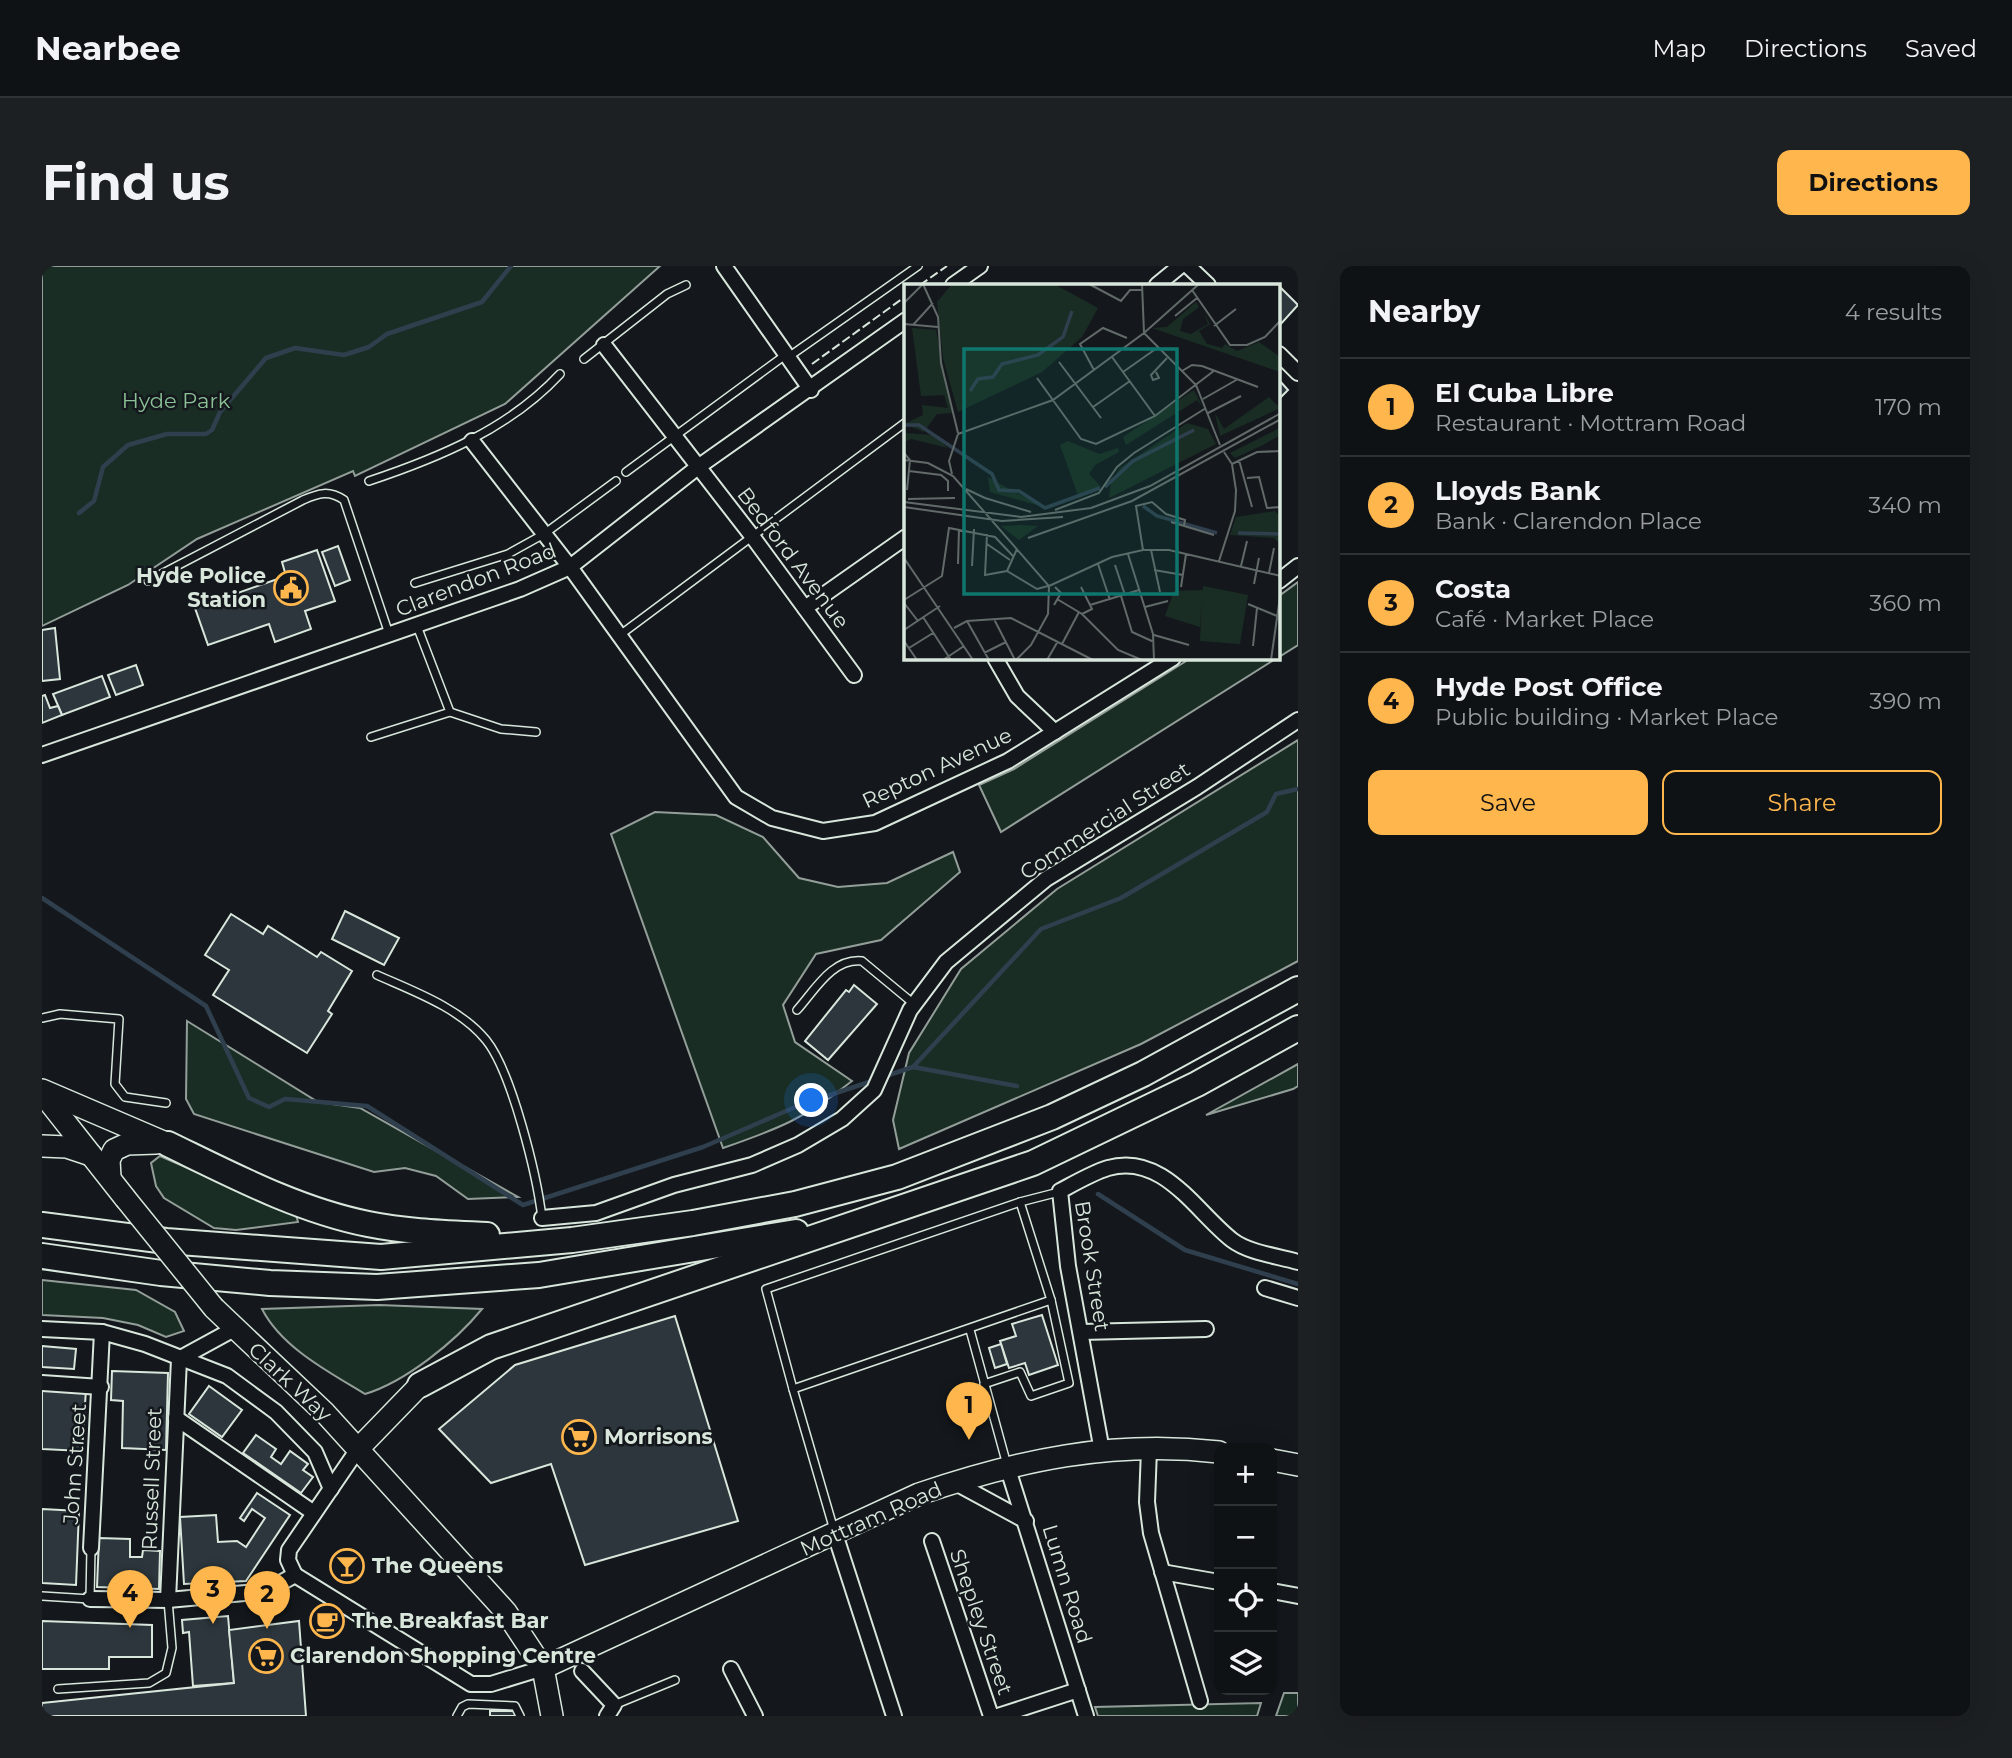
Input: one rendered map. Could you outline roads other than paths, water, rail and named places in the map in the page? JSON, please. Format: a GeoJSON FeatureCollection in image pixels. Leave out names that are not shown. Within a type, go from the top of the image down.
{"type":"FeatureCollection","features":[{"type":"Feature","properties":{"kind":"highway"},"geometry":{"type":"LineString","coordinates":[[42,1224],[166,1241],[381,1257],[572,1240],[693,1223],[795,1204],[897,1177],[1063,1112],[1143,1074],[1298,989]]}},
{"type":"Feature","properties":{"kind":"highway"},"geometry":{"type":"LineString","coordinates":[[420,1385],[491,1347],[1033,1163],[1197,1084],[1298,1028]]}},
{"type":"Feature","properties":{"kind":"highway"},"geometry":{"type":"LineString","coordinates":[[168,1144],[247,1183],[360,1222],[412,1230],[572,1240]]}},
{"type":"Feature","properties":{"kind":"highway"},"geometry":{"type":"LineString","coordinates":[[42,1256],[160,1273],[256,1282],[377,1287],[539,1275],[873,1219]]}},
{"type":"Feature","properties":{"kind":"main road"},"geometry":{"type":"LineString","coordinates":[[42,1091],[168,1144]]}},
{"type":"Feature","properties":{"kind":"main road","name":"Clark Way"},"geometry":{"type":"LineString","coordinates":[[42,1091],[214,1308],[325,1413],[358,1449],[506,1612],[543,1668]]}},
{"type":"Feature","properties":{"kind":"main road"},"geometry":{"type":"LineString","coordinates":[[110,1177],[109,1160],[114,1150],[145,1142],[168,1144]]}},
{"type":"Feature","properties":{"kind":"main road"},"geometry":{"type":"LineString","coordinates":[[42,1146],[66,1147],[92,1155]]}},
{"type":"Feature","properties":{"kind":"main road"},"geometry":{"type":"LineString","coordinates":[[358,1449],[420,1385]]}},
{"type":"Feature","properties":{"kind":"main road","name":"Mottram Road"},"geometry":{"type":"LineString","coordinates":[[543,1668],[919,1494],[954,1482],[1007,1465],[1067,1453],[1149,1449],[1214,1451]]}},
{"type":"Feature","properties":{"kind":"main road"},"geometry":{"type":"LineString","coordinates":[[1277,1461],[1298,1465]]}},
{"type":"Feature","properties":{"kind":"main road"},"geometry":{"type":"LineString","coordinates":[[543,1668],[552,1716]]}},
{"type":"Feature","properties":{"kind":"street"},"geometry":{"type":"LineString","coordinates":[[723,266],[785,357],[811,390]]}},
{"type":"Feature","properties":{"kind":"street"},"geometry":{"type":"LineString","coordinates":[[954,284],[979,266]]}},
{"type":"Feature","properties":{"kind":"street"},"geometry":{"type":"LineString","coordinates":[[1158,284],[1180,266]]}},
{"type":"Feature","properties":{"kind":"street"},"geometry":{"type":"LineString","coordinates":[[1188,266],[1207,284]]}},
{"type":"Feature","properties":{"kind":"street","name":"Clarendon Road"},"geometry":{"type":"LineString","coordinates":[[42,755],[520,589],[570,567],[698,467],[811,390],[904,321]]}},
{"type":"Feature","properties":{"kind":"street","name":"Bedford Avenue"},"geometry":{"type":"LineString","coordinates":[[604,345],[752,536],[854,675]]}},
{"type":"Feature","properties":{"kind":"street"},"geometry":{"type":"LineString","coordinates":[[1280,355],[1298,373]]}},
{"type":"Feature","properties":{"kind":"street","name":"Repton Avenue"},"geometry":{"type":"LineString","coordinates":[[472,441],[570,567],[736,797],[772,818],[823,831],[875,823],[1008,761],[1168,660]]}},
{"type":"Feature","properties":{"kind":"street"},"geometry":{"type":"LineString","coordinates":[[805,608],[904,538]]}},
{"type":"Feature","properties":{"kind":"street"},"geometry":{"type":"LineString","coordinates":[[1280,580],[1298,566]]}},
{"type":"Feature","properties":{"kind":"street"},"geometry":{"type":"LineString","coordinates":[[996,660],[1017,696],[1055,732]]}},
{"type":"Feature","properties":{"kind":"street","name":"Commercial Street"},"geometry":{"type":"LineString","coordinates":[[542,1218],[596,1213],[674,1185],[752,1165],[798,1145],[842,1119],[874,1090],[914,1004],[946,962],[1046,879],[1197,787],[1298,720]]}},
{"type":"Feature","properties":{"kind":"street","name":"Brook Street"},"geometry":{"type":"LineString","coordinates":[[1102,1451],[1068,1266],[1060,1191],[1108,1168],[1136,1167],[1169,1181],[1233,1241],[1298,1262]]}},
{"type":"Feature","properties":{"kind":"street"},"geometry":{"type":"LineString","coordinates":[[1265,1288],[1298,1298]]}},
{"type":"Feature","properties":{"kind":"street"},"geometry":{"type":"LineString","coordinates":[[42,1329],[102,1332],[145,1344],[227,1376],[276,1412],[314,1452],[331,1489]]}},
{"type":"Feature","properties":{"kind":"street"},"geometry":{"type":"LineString","coordinates":[[178,1359],[234,1329]]}},
{"type":"Feature","properties":{"kind":"street"},"geometry":{"type":"LineString","coordinates":[[1081,1332],[1206,1329]]}},
{"type":"Feature","properties":{"kind":"street","name":"John Street"},"geometry":{"type":"LineString","coordinates":[[91,1548],[102,1387],[102,1332]]}},
{"type":"Feature","properties":{"kind":"street","name":"Russell Street"},"geometry":{"type":"LineString","coordinates":[[168,1601],[178,1359]]}},
{"type":"Feature","properties":{"kind":"street"},"geometry":{"type":"LineString","coordinates":[[42,1384],[102,1387]]}},
{"type":"Feature","properties":{"kind":"street"},"geometry":{"type":"LineString","coordinates":[[176,1418],[314,1513]]}},
{"type":"Feature","properties":{"kind":"street"},"geometry":{"type":"LineString","coordinates":[[358,1449],[289,1550],[288,1560],[295,1575],[471,1684],[491,1684],[543,1668]]}},
{"type":"Feature","properties":{"kind":"street"},"geometry":{"type":"LineString","coordinates":[[1149,1449],[1147,1502],[1151,1534],[1199,1701]]}},
{"type":"Feature","properties":{"kind":"street","name":"Lumn Road"},"geometry":{"type":"LineString","coordinates":[[1007,1465],[1086,1716]]}},
{"type":"Feature","properties":{"kind":"street"},"geometry":{"type":"LineString","coordinates":[[954,1482],[1026,1521]]}},
{"type":"Feature","properties":{"kind":"street"},"geometry":{"type":"LineString","coordinates":[[835,1534],[894,1716]]}},
{"type":"Feature","properties":{"kind":"street","name":"Shepley Street"},"geometry":{"type":"LineString","coordinates":[[932,1541],[991,1716]]}},
{"type":"Feature","properties":{"kind":"street"},"geometry":{"type":"LineString","coordinates":[[1162,1572],[1214,1581]]}},
{"type":"Feature","properties":{"kind":"street"},"geometry":{"type":"LineString","coordinates":[[90,1599],[168,1601],[266,1591],[295,1575]]}},
{"type":"Feature","properties":{"kind":"street"},"geometry":{"type":"LineString","coordinates":[[1277,1592],[1298,1596]]}},
{"type":"Feature","properties":{"kind":"street"},"geometry":{"type":"LineString","coordinates":[[731,1669],[755,1716]]}},
{"type":"Feature","properties":{"kind":"street"},"geometry":{"type":"LineString","coordinates":[[582,1671],[610,1710]]}},
{"type":"Feature","properties":{"kind":"street"},"geometry":{"type":"LineString","coordinates":[[998,1716],[1078,1690]]}},
{"type":"Feature","properties":{"kind":"lane"},"geometry":{"type":"LineString","coordinates":[[626,472],[785,357],[918,266]]}},
{"type":"Feature","properties":{"kind":"lane"},"geometry":{"type":"LineString","coordinates":[[584,359],[667,294],[685,285]]}},
{"type":"Feature","properties":{"kind":"lane"},"geometry":{"type":"LineString","coordinates":[[369,481],[434,459],[472,441],[547,388],[560,374]]}},
{"type":"Feature","properties":{"kind":"lane"},"geometry":{"type":"LineString","coordinates":[[619,636],[904,423]]}},
{"type":"Feature","properties":{"kind":"lane"},"geometry":{"type":"LineString","coordinates":[[415,583],[508,554],[544,534],[616,481]]}},
{"type":"Feature","properties":{"kind":"lane"},"geometry":{"type":"LineString","coordinates":[[148,581],[303,500],[318,493],[333,493],[344,500],[389,635]]}},
{"type":"Feature","properties":{"kind":"lane"},"geometry":{"type":"LineString","coordinates":[[416,625],[450,712]]}},
{"type":"Feature","properties":{"kind":"lane"},"geometry":{"type":"LineString","coordinates":[[371,737],[450,712],[501,729],[536,732]]}},
{"type":"Feature","properties":{"kind":"lane"},"geometry":{"type":"LineString","coordinates":[[797,1010],[835,967],[851,960],[862,961],[914,1004]]}},
{"type":"Feature","properties":{"kind":"lane"},"geometry":{"type":"LineString","coordinates":[[377,975],[431,1000],[487,1041],[514,1100],[539,1194],[542,1218]]}},
{"type":"Feature","properties":{"kind":"lane"},"geometry":{"type":"LineString","coordinates":[[42,1018],[60,1014],[119,1019],[115,1084],[125,1097],[166,1103]]}},
{"type":"Feature","properties":{"kind":"lane"},"geometry":{"type":"LineString","coordinates":[[835,1534],[765,1289],[1020,1202],[1060,1191]]}},
{"type":"Feature","properties":{"kind":"lane"},"geometry":{"type":"LineString","coordinates":[[984,1384],[1020,1372],[1031,1396],[1069,1383],[1051,1300],[1020,1202]]}},
{"type":"Feature","properties":{"kind":"lane"},"geometry":{"type":"LineString","coordinates":[[793,1389],[1051,1300]]}},
{"type":"Feature","properties":{"kind":"lane"},"geometry":{"type":"LineString","coordinates":[[970,1330],[1007,1465]]}},
{"type":"Feature","properties":{"kind":"lane","name":"John Street"},"geometry":{"type":"LineString","coordinates":[[90,1599],[91,1548]]}},
{"type":"Feature","properties":{"kind":"lane"},"geometry":{"type":"LineString","coordinates":[[42,1596],[90,1599]]}},
{"type":"Feature","properties":{"kind":"lane"},"geometry":{"type":"LineString","coordinates":[[58,1689],[149,1683],[166,1673],[172,1648],[168,1601]]}},
{"type":"Feature","properties":{"kind":"lane"},"geometry":{"type":"LineString","coordinates":[[610,1710],[675,1680]]}},
{"type":"Feature","properties":{"kind":"lane"},"geometry":{"type":"LineString","coordinates":[[457,1716],[462,1707],[468,1704],[515,1706],[520,1716]]}},
{"type":"Feature","properties":{"kind":"waterway"},"geometry":{"type":"LineString","coordinates":[[79,513],[94,501],[103,467],[128,445],[167,434],[206,434],[212,430],[220,412],[266,358],[295,348],[344,355],[369,347],[387,334],[482,302],[511,266]]}},
{"type":"Feature","properties":{"kind":"waterway"},"geometry":{"type":"LineString","coordinates":[[883,1077],[913,1067],[1041,929],[1121,898],[1267,812],[1276,794],[1298,789]]}},
{"type":"Feature","properties":{"kind":"waterway"},"geometry":{"type":"LineString","coordinates":[[42,898],[206,1006],[249,1098],[269,1107],[285,1099],[367,1106],[523,1205],[703,1147],[800,1105],[875,1080]]}},
{"type":"Feature","properties":{"kind":"waterway"},"geometry":{"type":"LineString","coordinates":[[913,1067],[1017,1086]]}},
{"type":"Feature","properties":{"kind":"waterway"},"geometry":{"type":"LineString","coordinates":[[1098,1194],[1185,1250],[1298,1284]]}},
{"type":"Feature","properties":{"kind":"place","name":"Hyde Police Station"},"geometry":{"type":"Point","coordinates":[291,588]}},
{"type":"Feature","properties":{"kind":"place","name":"Morrisons"},"geometry":{"type":"Point","coordinates":[579,1437]}},
{"type":"Feature","properties":{"kind":"place","name":"El Cuba Libre"},"geometry":{"type":"Point","coordinates":[969,1440]}},
{"type":"Feature","properties":{"kind":"place","name":"The Queens"},"geometry":{"type":"Point","coordinates":[347,1566]}},
{"type":"Feature","properties":{"kind":"place","name":"The Breakfast Bar"},"geometry":{"type":"Point","coordinates":[327,1621]}},
{"type":"Feature","properties":{"kind":"place","name":"Costa"},"geometry":{"type":"Point","coordinates":[213,1624]}},
{"type":"Feature","properties":{"kind":"place","name":"Hyde Post Office"},"geometry":{"type":"Point","coordinates":[130,1628]}},
{"type":"Feature","properties":{"kind":"place","name":"Lloyds Bank"},"geometry":{"type":"Point","coordinates":[267,1629]}},
{"type":"Feature","properties":{"kind":"place","name":"Clarendon Shopping Centre"},"geometry":{"type":"Point","coordinates":[266,1656]}},
{"type":"Feature","properties":{"kind":"park label","name":"Hyde Park"},"geometry":{"type":"Point","coordinates":[176,401]}}]}
